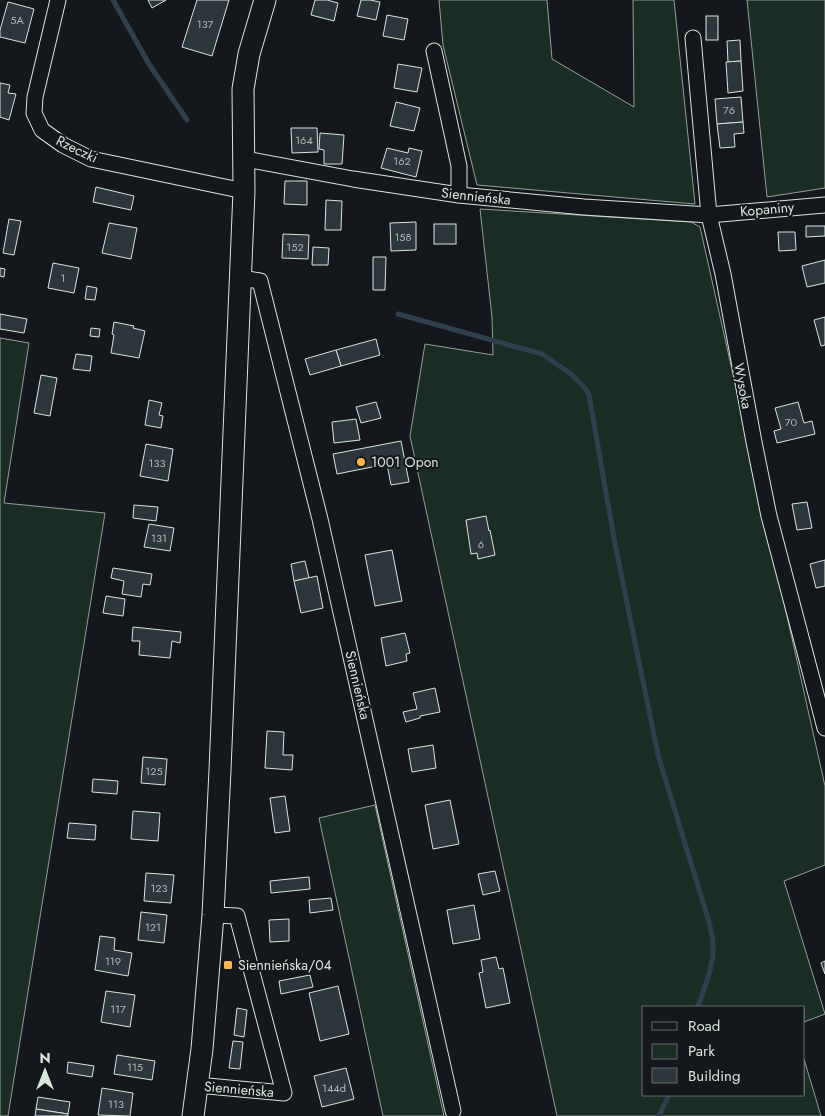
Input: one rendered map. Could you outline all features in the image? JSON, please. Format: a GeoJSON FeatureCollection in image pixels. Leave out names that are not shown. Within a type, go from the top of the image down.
{"type":"FeatureCollection","features":[{"type":"Feature","properties":{"kind":"main road","name":"Siennieńska"},"geometry":{"type":"LineString","coordinates":[[193,1116],[202,1049],[213,915],[241,278],[245,159],[243,89],[249,54],[265,0]]}},
{"type":"Feature","properties":{"kind":"main road","name":"Siennieńska"},"geometry":{"type":"LineString","coordinates":[[245,159],[264,50],[280,0]]}},
{"type":"Feature","properties":{"kind":"street","name":"Rzeczki"},"geometry":{"type":"LineString","coordinates":[[58,0],[35,97],[34,113],[42,130],[63,145],[91,159],[244,191]]}},
{"type":"Feature","properties":{"kind":"street","name":"Wysoka"},"geometry":{"type":"LineString","coordinates":[[693,38],[709,214],[723,274],[769,516],[825,728]]}},
{"type":"Feature","properties":{"kind":"street"},"geometry":{"type":"LineString","coordinates":[[434,51],[459,166],[459,195]]}},
{"type":"Feature","properties":{"kind":"street","name":"Siennieńska"},"geometry":{"type":"LineString","coordinates":[[245,159],[353,179],[459,195],[584,207],[709,214]]}},
{"type":"Feature","properties":{"kind":"street","name":"Kopaniny"},"geometry":{"type":"LineString","coordinates":[[709,214],[825,205]]}},
{"type":"Feature","properties":{"kind":"street","name":"Siennieńska"},"geometry":{"type":"LineString","coordinates":[[241,278],[260,281],[265,300],[320,519],[453,1111]]}},
{"type":"Feature","properties":{"kind":"street","name":"Siennieńska"},"geometry":{"type":"LineString","coordinates":[[197,1085],[284,1093],[237,916],[213,915]]}},
{"type":"Feature","properties":{"kind":"green space"},"geometry":{"type":"Polygon","coordinates":[[[439,0],[547,0],[552,59],[634,107],[633,0],[674,0],[695,204],[477,185],[443,45],[439,0]]]}},
{"type":"Feature","properties":{"kind":"green space"},"geometry":{"type":"Polygon","coordinates":[[[747,0],[825,0],[825,188],[767,197],[747,0]]]}},
{"type":"Feature","properties":{"kind":"green space"},"geometry":{"type":"Polygon","coordinates":[[[480,209],[691,222],[700,227],[825,786],[825,865],[784,881],[825,1014],[805,1022],[805,1006],[642,1006],[642,1096],[805,1096],[805,1062],[821,1116],[557,1116],[410,436],[425,344],[493,355],[492,317],[480,209]]]}},
{"type":"Feature","properties":{"kind":"green space"},"geometry":{"type":"Polygon","coordinates":[[[0,338],[29,343],[4,503],[105,513],[8,1116],[0,1116],[0,338]]]}},
{"type":"Feature","properties":{"kind":"green space"},"geometry":{"type":"Polygon","coordinates":[[[375,805],[444,1116],[383,1116],[319,818],[375,805]]]}},
{"type":"Feature","properties":{"kind":"building"},"geometry":{"type":"Polygon","coordinates":[[[148,0],[166,0],[152,8],[148,0]]]}},
{"type":"Feature","properties":{"kind":"building"},"geometry":{"type":"Polygon","coordinates":[[[197,0],[229,0],[212,56],[182,47],[197,0]]]}},
{"type":"Feature","properties":{"kind":"building"},"geometry":{"type":"Polygon","coordinates":[[[315,0],[327,0],[338,3],[334,21],[311,15],[315,0]]]}},
{"type":"Feature","properties":{"kind":"building"},"geometry":{"type":"Polygon","coordinates":[[[361,0],[380,2],[376,20],[357,16],[361,0]]]}},
{"type":"Feature","properties":{"kind":"building"},"geometry":{"type":"Polygon","coordinates":[[[8,2],[34,9],[25,43],[0,37],[0,30],[8,2]]]}},
{"type":"Feature","properties":{"kind":"building"},"geometry":{"type":"Polygon","coordinates":[[[387,15],[408,19],[404,40],[383,36],[387,15]]]}},
{"type":"Feature","properties":{"kind":"building"},"geometry":{"type":"Polygon","coordinates":[[[706,16],[718,16],[718,40],[706,40],[706,16]]]}},
{"type":"Feature","properties":{"kind":"building"},"geometry":{"type":"Polygon","coordinates":[[[740,40],[741,61],[728,62],[727,41],[740,40]]]}},
{"type":"Feature","properties":{"kind":"building"},"geometry":{"type":"Polygon","coordinates":[[[741,61],[743,91],[728,93],[726,62],[741,61]]]}},
{"type":"Feature","properties":{"kind":"building"},"geometry":{"type":"Polygon","coordinates":[[[398,64],[422,68],[417,92],[394,88],[398,64]]]}},
{"type":"Feature","properties":{"kind":"building"},"geometry":{"type":"Polygon","coordinates":[[[0,83],[10,85],[8,93],[16,94],[9,120],[0,117],[0,83]]]}},
{"type":"Feature","properties":{"kind":"building"},"geometry":{"type":"Polygon","coordinates":[[[741,97],[743,122],[717,124],[715,99],[741,97]]]}},
{"type":"Feature","properties":{"kind":"building"},"geometry":{"type":"Polygon","coordinates":[[[396,102],[420,108],[414,131],[390,126],[396,102]]]}},
{"type":"Feature","properties":{"kind":"building"},"geometry":{"type":"Polygon","coordinates":[[[743,122],[744,133],[734,134],[735,147],[720,148],[717,124],[743,122]]]}},
{"type":"Feature","properties":{"kind":"building"},"geometry":{"type":"Polygon","coordinates":[[[291,128],[317,128],[318,152],[292,153],[291,128]]]}},
{"type":"Feature","properties":{"kind":"building"},"geometry":{"type":"Polygon","coordinates":[[[320,133],[344,135],[342,164],[324,164],[324,150],[319,149],[320,133]]]}},
{"type":"Feature","properties":{"kind":"building"},"geometry":{"type":"Polygon","coordinates":[[[387,148],[408,153],[409,148],[422,151],[416,177],[381,168],[387,148]]]}},
{"type":"Feature","properties":{"kind":"building"},"geometry":{"type":"Polygon","coordinates":[[[285,181],[307,181],[307,205],[284,204],[285,181]]]}},
{"type":"Feature","properties":{"kind":"building"},"geometry":{"type":"Polygon","coordinates":[[[96,187],[134,196],[131,210],[93,202],[96,187]]]}},
{"type":"Feature","properties":{"kind":"building"},"geometry":{"type":"Polygon","coordinates":[[[326,200],[342,201],[341,230],[325,230],[326,200]]]}},
{"type":"Feature","properties":{"kind":"building"},"geometry":{"type":"Polygon","coordinates":[[[9,219],[21,221],[14,255],[3,253],[9,219]]]}},
{"type":"Feature","properties":{"kind":"building"},"geometry":{"type":"Polygon","coordinates":[[[416,222],[416,250],[391,251],[390,223],[416,222]]]}},
{"type":"Feature","properties":{"kind":"building"},"geometry":{"type":"Polygon","coordinates":[[[109,223],[137,228],[131,259],[102,253],[109,223]]]}},
{"type":"Feature","properties":{"kind":"building"},"geometry":{"type":"Polygon","coordinates":[[[434,224],[456,224],[456,244],[434,244],[434,224]]]}},
{"type":"Feature","properties":{"kind":"building"},"geometry":{"type":"Polygon","coordinates":[[[806,226],[825,226],[825,236],[806,237],[806,226]]]}},
{"type":"Feature","properties":{"kind":"building"},"geometry":{"type":"Polygon","coordinates":[[[778,232],[795,232],[796,250],[779,251],[778,232]]]}},
{"type":"Feature","properties":{"kind":"building"},"geometry":{"type":"Polygon","coordinates":[[[283,234],[309,235],[308,259],[282,258],[283,234]]]}},
{"type":"Feature","properties":{"kind":"building"},"geometry":{"type":"Polygon","coordinates":[[[313,247],[329,248],[328,265],[312,265],[313,247]]]}},
{"type":"Feature","properties":{"kind":"building"},"geometry":{"type":"Polygon","coordinates":[[[373,257],[386,257],[385,290],[373,290],[373,257]]]}},
{"type":"Feature","properties":{"kind":"building"},"geometry":{"type":"Polygon","coordinates":[[[825,260],[825,283],[807,287],[802,266],[825,260]]]}},
{"type":"Feature","properties":{"kind":"building"},"geometry":{"type":"Polygon","coordinates":[[[53,263],[79,268],[74,293],[48,288],[53,263]]]}},
{"type":"Feature","properties":{"kind":"building"},"geometry":{"type":"Polygon","coordinates":[[[0,268],[5,269],[4,277],[0,276],[0,268]]]}},
{"type":"Feature","properties":{"kind":"building"},"geometry":{"type":"Polygon","coordinates":[[[87,286],[97,288],[95,300],[85,299],[87,286]]]}},
{"type":"Feature","properties":{"kind":"building"},"geometry":{"type":"Polygon","coordinates":[[[0,314],[27,319],[24,333],[0,329],[0,314]]]}},
{"type":"Feature","properties":{"kind":"building"},"geometry":{"type":"Polygon","coordinates":[[[825,317],[825,345],[821,346],[814,320],[825,317]]]}},
{"type":"Feature","properties":{"kind":"building"},"geometry":{"type":"Polygon","coordinates":[[[114,322],[134,326],[133,328],[145,331],[139,358],[111,353],[114,322]]]}},
{"type":"Feature","properties":{"kind":"building"},"geometry":{"type":"Polygon","coordinates":[[[91,328],[100,329],[99,337],[90,336],[91,328]]]}},
{"type":"Feature","properties":{"kind":"building"},"geometry":{"type":"Polygon","coordinates":[[[376,339],[380,355],[341,366],[336,350],[376,339]]]}},
{"type":"Feature","properties":{"kind":"building"},"geometry":{"type":"Polygon","coordinates":[[[336,350],[341,366],[310,375],[305,359],[336,350]]]}},
{"type":"Feature","properties":{"kind":"building"},"geometry":{"type":"Polygon","coordinates":[[[76,354],[92,356],[90,371],[73,369],[76,354]]]}},
{"type":"Feature","properties":{"kind":"building"},"geometry":{"type":"Polygon","coordinates":[[[41,375],[57,378],[50,416],[34,413],[41,375]]]}},
{"type":"Feature","properties":{"kind":"building"},"geometry":{"type":"Polygon","coordinates":[[[149,400],[162,403],[159,415],[163,416],[161,428],[145,425],[149,400]]]}},
{"type":"Feature","properties":{"kind":"building"},"geometry":{"type":"Polygon","coordinates":[[[376,402],[381,418],[361,423],[356,407],[376,402]]]}},
{"type":"Feature","properties":{"kind":"building"},"geometry":{"type":"Polygon","coordinates":[[[798,402],[804,423],[812,421],[815,434],[777,443],[774,431],[781,429],[775,408],[798,402]]]}},
{"type":"Feature","properties":{"kind":"building"},"geometry":{"type":"Polygon","coordinates":[[[356,419],[360,440],[334,443],[332,422],[356,419]]]}},
{"type":"Feature","properties":{"kind":"building"},"geometry":{"type":"Polygon","coordinates":[[[401,441],[409,482],[391,485],[387,464],[337,474],[333,454],[401,441]]]}},
{"type":"Feature","properties":{"kind":"building"},"geometry":{"type":"Polygon","coordinates":[[[146,444],[173,449],[168,481],[140,476],[146,444]]]}},
{"type":"Feature","properties":{"kind":"building"},"geometry":{"type":"Polygon","coordinates":[[[807,502],[812,528],[797,530],[792,504],[807,502]]]}},
{"type":"Feature","properties":{"kind":"building"},"geometry":{"type":"Polygon","coordinates":[[[134,505],[158,507],[156,521],[133,518],[134,505]]]}},
{"type":"Feature","properties":{"kind":"building"},"geometry":{"type":"Polygon","coordinates":[[[486,516],[495,555],[478,559],[477,553],[471,554],[466,520],[486,516]]]}},
{"type":"Feature","properties":{"kind":"building"},"geometry":{"type":"Polygon","coordinates":[[[149,524],[174,528],[170,551],[144,547],[149,524]]]}},
{"type":"Feature","properties":{"kind":"building"},"geometry":{"type":"Polygon","coordinates":[[[392,550],[402,601],[375,606],[365,555],[392,550]]]}},
{"type":"Feature","properties":{"kind":"building"},"geometry":{"type":"Polygon","coordinates":[[[825,560],[825,586],[816,588],[810,564],[825,560]]]}},
{"type":"Feature","properties":{"kind":"building"},"geometry":{"type":"Polygon","coordinates":[[[305,561],[309,578],[294,581],[291,564],[305,561]]]}},
{"type":"Feature","properties":{"kind":"building"},"geometry":{"type":"Polygon","coordinates":[[[113,568],[152,574],[150,585],[143,584],[141,597],[122,594],[124,581],[111,578],[113,568]]]}},
{"type":"Feature","properties":{"kind":"building"},"geometry":{"type":"Polygon","coordinates":[[[317,576],[323,608],[301,613],[294,581],[317,576]]]}},
{"type":"Feature","properties":{"kind":"building"},"geometry":{"type":"Polygon","coordinates":[[[106,596],[125,599],[123,616],[103,613],[106,596]]]}},
{"type":"Feature","properties":{"kind":"building"},"geometry":{"type":"Polygon","coordinates":[[[133,627],[181,632],[180,643],[172,641],[170,658],[139,655],[140,641],[132,641],[133,627]]]}},
{"type":"Feature","properties":{"kind":"building"},"geometry":{"type":"Polygon","coordinates":[[[405,633],[410,653],[406,654],[407,661],[386,666],[381,638],[405,633]]]}},
{"type":"Feature","properties":{"kind":"building"},"geometry":{"type":"Polygon","coordinates":[[[435,688],[440,712],[420,716],[420,718],[406,722],[403,712],[417,709],[413,693],[435,688]]]}},
{"type":"Feature","properties":{"kind":"building"},"geometry":{"type":"Polygon","coordinates":[[[267,731],[284,732],[283,755],[293,755],[292,770],[265,768],[267,731]]]}},
{"type":"Feature","properties":{"kind":"building"},"geometry":{"type":"Polygon","coordinates":[[[433,745],[436,768],[412,772],[408,749],[433,745]]]}},
{"type":"Feature","properties":{"kind":"building"},"geometry":{"type":"Polygon","coordinates":[[[143,757],[167,759],[165,785],[141,783],[143,757]]]}},
{"type":"Feature","properties":{"kind":"building"},"geometry":{"type":"Polygon","coordinates":[[[93,779],[118,781],[117,794],[92,792],[93,779]]]}},
{"type":"Feature","properties":{"kind":"building"},"geometry":{"type":"Polygon","coordinates":[[[285,796],[290,831],[275,833],[270,798],[285,796]]]}},
{"type":"Feature","properties":{"kind":"building"},"geometry":{"type":"Polygon","coordinates":[[[450,800],[459,844],[433,849],[425,805],[450,800]]]}},
{"type":"Feature","properties":{"kind":"building"},"geometry":{"type":"Polygon","coordinates":[[[133,811],[160,813],[158,841],[131,839],[133,811]]]}},
{"type":"Feature","properties":{"kind":"building"},"geometry":{"type":"Polygon","coordinates":[[[69,823],[96,825],[95,840],[67,838],[69,823]]]}},
{"type":"Feature","properties":{"kind":"building"},"geometry":{"type":"Polygon","coordinates":[[[495,871],[500,891],[483,895],[478,874],[495,871]]]}},
{"type":"Feature","properties":{"kind":"building"},"geometry":{"type":"Polygon","coordinates":[[[146,873],[174,875],[171,903],[144,901],[146,873]]]}},
{"type":"Feature","properties":{"kind":"building"},"geometry":{"type":"Polygon","coordinates":[[[309,877],[310,889],[271,893],[270,881],[309,877]]]}},
{"type":"Feature","properties":{"kind":"building"},"geometry":{"type":"Polygon","coordinates":[[[331,898],[333,910],[310,913],[309,900],[331,898]]]}},
{"type":"Feature","properties":{"kind":"building"},"geometry":{"type":"Polygon","coordinates":[[[474,905],[480,939],[453,944],[447,910],[474,905]]]}},
{"type":"Feature","properties":{"kind":"building"},"geometry":{"type":"Polygon","coordinates":[[[141,912],[167,915],[164,943],[138,940],[141,912]]]}},
{"type":"Feature","properties":{"kind":"building"},"geometry":{"type":"Polygon","coordinates":[[[289,919],[289,941],[270,942],[269,920],[289,919]]]}},
{"type":"Feature","properties":{"kind":"building"},"geometry":{"type":"Polygon","coordinates":[[[100,936],[115,938],[114,950],[132,953],[128,976],[95,970],[100,936]]]}},
{"type":"Feature","properties":{"kind":"building"},"geometry":{"type":"Polygon","coordinates":[[[496,957],[499,969],[503,968],[510,1003],[486,1008],[479,973],[483,972],[481,960],[496,957]]]}},
{"type":"Feature","properties":{"kind":"building"},"geometry":{"type":"Polygon","coordinates":[[[825,961],[825,974],[821,963],[825,961]]]}},
{"type":"Feature","properties":{"kind":"building"},"geometry":{"type":"Polygon","coordinates":[[[310,975],[313,987],[281,994],[279,981],[310,975]]]}},
{"type":"Feature","properties":{"kind":"building"},"geometry":{"type":"Polygon","coordinates":[[[338,986],[349,1034],[320,1041],[309,993],[338,986]]]}},
{"type":"Feature","properties":{"kind":"building"},"geometry":{"type":"Polygon","coordinates":[[[106,991],[135,995],[130,1027],[101,1022],[106,991]]]}},
{"type":"Feature","properties":{"kind":"building"},"geometry":{"type":"Polygon","coordinates":[[[237,1008],[247,1010],[244,1037],[234,1035],[237,1008]]]}},
{"type":"Feature","properties":{"kind":"building"},"geometry":{"type":"Polygon","coordinates":[[[233,1041],[243,1042],[240,1069],[229,1068],[233,1041]]]}},
{"type":"Feature","properties":{"kind":"building"},"geometry":{"type":"Polygon","coordinates":[[[117,1055],[155,1061],[152,1080],[114,1074],[117,1055]]]}},
{"type":"Feature","properties":{"kind":"building"},"geometry":{"type":"Polygon","coordinates":[[[68,1062],[94,1066],[92,1077],[67,1073],[68,1062]]]}},
{"type":"Feature","properties":{"kind":"building"},"geometry":{"type":"Polygon","coordinates":[[[346,1068],[354,1099],[322,1107],[314,1076],[346,1068]]]}},
{"type":"Feature","properties":{"kind":"building"},"geometry":{"type":"Polygon","coordinates":[[[102,1088],[133,1093],[130,1116],[98,1115],[102,1088]]]}},
{"type":"Feature","properties":{"kind":"building"},"geometry":{"type":"Polygon","coordinates":[[[38,1097],[70,1102],[68,1114],[36,1109],[38,1097]]]}},
{"type":"Feature","properties":{"kind":"building"},"geometry":{"type":"Polygon","coordinates":[[[36,1109],[68,1114],[68,1116],[35,1116],[36,1109]]]}},
{"type":"Feature","properties":{"kind":"waterway"},"geometry":{"type":"LineString","coordinates":[[113,0],[149,64],[187,120]]}},
{"type":"Feature","properties":{"kind":"waterway"},"geometry":{"type":"LineString","coordinates":[[398,314],[542,354],[571,374],[585,388],[589,395],[615,544],[658,755],[712,934],[712,961],[698,1006]]}},
{"type":"Feature","properties":{"kind":"waterway"},"geometry":{"type":"LineString","coordinates":[[659,1116],[669,1096]]}},
{"type":"Feature","properties":{"kind":"place","name":"1001 Opon"},"geometry":{"type":"Point","coordinates":[361,462]}},
{"type":"Feature","properties":{"kind":"place","name":"Siennieńska/04"},"geometry":{"type":"Point","coordinates":[228,965]}}]}
